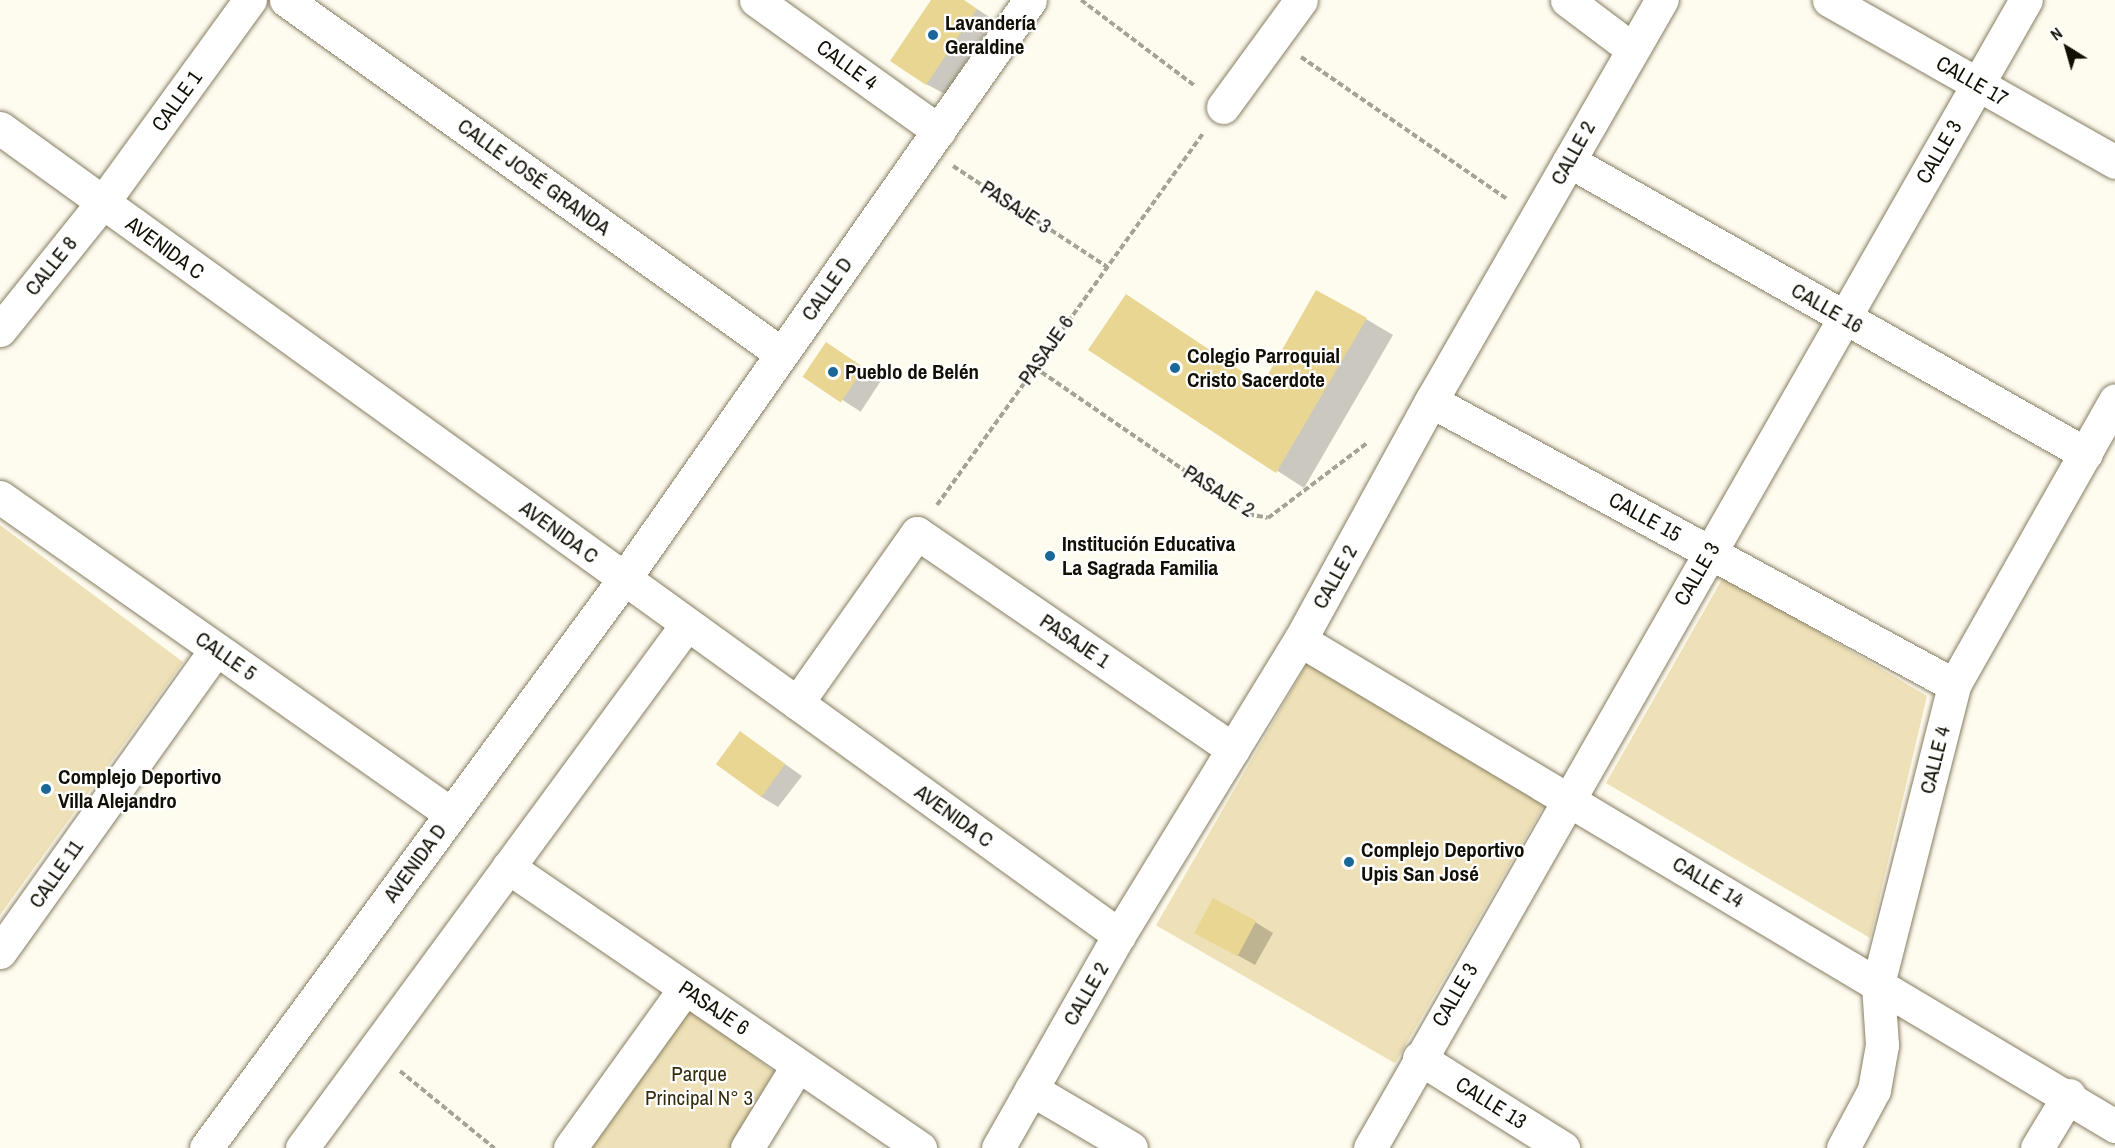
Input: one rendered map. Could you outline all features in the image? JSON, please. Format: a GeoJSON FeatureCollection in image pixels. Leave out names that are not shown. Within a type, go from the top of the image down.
{"type":"FeatureCollection","features":[{"type":"Feature","properties":{"kind":"street","name":"CALLE 1"},"geometry":{"type":"LineString","coordinates":[[103,202],[250,0]]}},
{"type":"Feature","properties":{"kind":"street","name":"CALLE JOSÉ GRANDA"},"geometry":{"type":"LineString","coordinates":[[286,0],[782,354]]}},
{"type":"Feature","properties":{"kind":"street","name":"CALLE 4"},"geometry":{"type":"LineString","coordinates":[[756,0],[932,140]]}},
{"type":"Feature","properties":{"kind":"street","name":"CALLE D"},"geometry":{"type":"LineString","coordinates":[[624,579],[1030,0]]}},
{"type":"Feature","properties":{"kind":"street"},"geometry":{"type":"LineString","coordinates":[[1223,107],[1301,0]]}},
{"type":"Feature","properties":{"kind":"street"},"geometry":{"type":"LineString","coordinates":[[1567,0],[1632,49]]}},
{"type":"Feature","properties":{"kind":"street","name":"CALLE 2"},"geometry":{"type":"LineString","coordinates":[[998,1148],[1119,935],[1300,640],[1431,401],[1662,0]]}},
{"type":"Feature","properties":{"kind":"street","name":"CALLE 17"},"geometry":{"type":"LineString","coordinates":[[1829,0],[2115,162]]}},
{"type":"Feature","properties":{"kind":"street","name":"CALLE 3"},"geometry":{"type":"LineString","coordinates":[[1370,1148],[1419,1058],[2026,0]]}},
{"type":"Feature","properties":{"kind":"street","name":"AVENIDA C"},"geometry":{"type":"LineString","coordinates":[[0,128],[1119,935]]}},
{"type":"Feature","properties":{"kind":"street","name":"CALLE 16"},"geometry":{"type":"LineString","coordinates":[[1569,160],[2086,454]]}},
{"type":"Feature","properties":{"kind":"street","name":"CALLE 8"},"geometry":{"type":"LineString","coordinates":[[0,330],[103,202]]}},
{"type":"Feature","properties":{"kind":"street","name":"CALLE 4"},"geometry":{"type":"LineString","coordinates":[[1843,1148],[1874,1090],[1882,1045],[1878,984],[1954,685],[2115,400]]}},
{"type":"Feature","properties":{"kind":"street","name":"CALLE 15"},"geometry":{"type":"LineString","coordinates":[[1431,401],[1954,685]]}},
{"type":"Feature","properties":{"kind":"street","name":"CALLE 5"},"geometry":{"type":"LineString","coordinates":[[0,497],[451,814]]}},
{"type":"Feature","properties":{"kind":"street"},"geometry":{"type":"LineString","coordinates":[[797,703],[917,533]]}},
{"type":"Feature","properties":{"kind":"street","name":"PASAJE 1"},"geometry":{"type":"LineString","coordinates":[[917,533],[1233,749]]}},
{"type":"Feature","properties":{"kind":"street","name":"AVENIDA D"},"geometry":{"type":"LineString","coordinates":[[206,1148],[624,579]]}},
{"type":"Feature","properties":{"kind":"street"},"geometry":{"type":"LineString","coordinates":[[302,1148],[687,624]]}},
{"type":"Feature","properties":{"kind":"street","name":"CALLE 14"},"geometry":{"type":"LineString","coordinates":[[1300,640],[2069,1095],[2115,1126]]}},
{"type":"Feature","properties":{"kind":"street","name":"CALLE 11"},"geometry":{"type":"LineString","coordinates":[[0,952],[216,649]]}},
{"type":"Feature","properties":{"kind":"street","name":"PASAJE 6"},"geometry":{"type":"LineString","coordinates":[[508,867],[920,1148]]}},
{"type":"Feature","properties":{"kind":"street"},"geometry":{"type":"LineString","coordinates":[[570,1148],[685,988]]}},
{"type":"Feature","properties":{"kind":"street","name":"CALLE 13"},"geometry":{"type":"LineString","coordinates":[[1419,1058],[1563,1148]]}},
{"type":"Feature","properties":{"kind":"street"},"geometry":{"type":"LineString","coordinates":[[747,1148],[798,1065]]}},
{"type":"Feature","properties":{"kind":"street"},"geometry":{"type":"LineString","coordinates":[[1031,1089],[1131,1148]]}},
{"type":"Feature","properties":{"kind":"street"},"geometry":{"type":"LineString","coordinates":[[2037,1148],[2069,1095]]}},
{"type":"Feature","properties":{"kind":"path"},"geometry":{"type":"LineString","coordinates":[[1081,0],[1223,107]]}},
{"type":"Feature","properties":{"kind":"path"},"geometry":{"type":"LineString","coordinates":[[1273,38],[1536,219]]}},
{"type":"Feature","properties":{"kind":"path","name":"PASAJE 6"},"geometry":{"type":"LineString","coordinates":[[917,533],[1106,266],[1223,107]]}},
{"type":"Feature","properties":{"kind":"path","name":"PASAJE 3"},"geometry":{"type":"LineString","coordinates":[[932,140],[1106,266]]}},
{"type":"Feature","properties":{"kind":"path","name":"PASAJE 2"},"geometry":{"type":"LineString","coordinates":[[1034,367],[1248,514],[1268,518],[1372,440]]}},
{"type":"Feature","properties":{"kind":"path"},"geometry":{"type":"LineString","coordinates":[[375,1049],[494,1148]]}},
{"type":"Feature","properties":{"kind":"green space","name":"Complejo Deportivo Villa Alejandro"},"geometry":{"type":"Polygon","coordinates":[[[0,525],[183,662],[0,915],[0,525]]]}},
{"type":"Feature","properties":{"kind":"green space"},"geometry":{"type":"Polygon","coordinates":[[[1724,576],[1927,696],[1870,938],[1606,783],[1724,576]]]}},
{"type":"Feature","properties":{"kind":"green space","name":"Complejo Deportivo Upis San José"},"geometry":{"type":"Polygon","coordinates":[[[1308,662],[1547,800],[1395,1063],[1156,925],[1308,662]]]}},
{"type":"Feature","properties":{"kind":"green space","name":"Parque Principal N° 3"},"geometry":{"type":"Polygon","coordinates":[[[688,1003],[774,1072],[729,1148],[587,1148],[688,1003]]]}},
{"type":"Feature","properties":{"kind":"building","name":"Lavandería Geraldine"},"geometry":{"type":"Polygon","coordinates":[[[931,0],[964,0],[977,9],[926,85],[890,61],[931,0]]]}},
{"type":"Feature","properties":{"kind":"building","name":"Colegio Parroquial Cristo Sacerdote"},"geometry":{"type":"Polygon","coordinates":[[[1316,290],[1367,318],[1276,473],[1088,350],[1126,294],[1262,385],[1316,290]]]}},
{"type":"Feature","properties":{"kind":"building","name":"Pueblo de Belén"},"geometry":{"type":"Polygon","coordinates":[[[826,342],[864,368],[841,403],[803,377],[826,342]]]}},
{"type":"Feature","properties":{"kind":"building"},"geometry":{"type":"Polygon","coordinates":[[[740,731],[785,764],[761,797],[716,764],[740,731]]]}},
{"type":"Feature","properties":{"kind":"building"},"geometry":{"type":"Polygon","coordinates":[[[1213,898],[1256,921],[1237,956],[1194,933],[1213,898]]]}},
{"type":"Feature","properties":{"kind":"place","name":"Lavandería Geraldine"},"geometry":{"type":"Point","coordinates":[933,35]}},
{"type":"Feature","properties":{"kind":"place","name":"Colegio Parroquial Cristo Sacerdote"},"geometry":{"type":"Point","coordinates":[1175,368]}},
{"type":"Feature","properties":{"kind":"place","name":"Pueblo de Belén"},"geometry":{"type":"Point","coordinates":[833,372]}},
{"type":"Feature","properties":{"kind":"place","name":"Institución Educativa La Sagrada Familia"},"geometry":{"type":"Point","coordinates":[1050,556]}},
{"type":"Feature","properties":{"kind":"place","name":"Complejo Deportivo Villa Alejandro"},"geometry":{"type":"Point","coordinates":[46,789]}},
{"type":"Feature","properties":{"kind":"place","name":"Complejo Deportivo Upis San José"},"geometry":{"type":"Point","coordinates":[1349,862]}}]}
